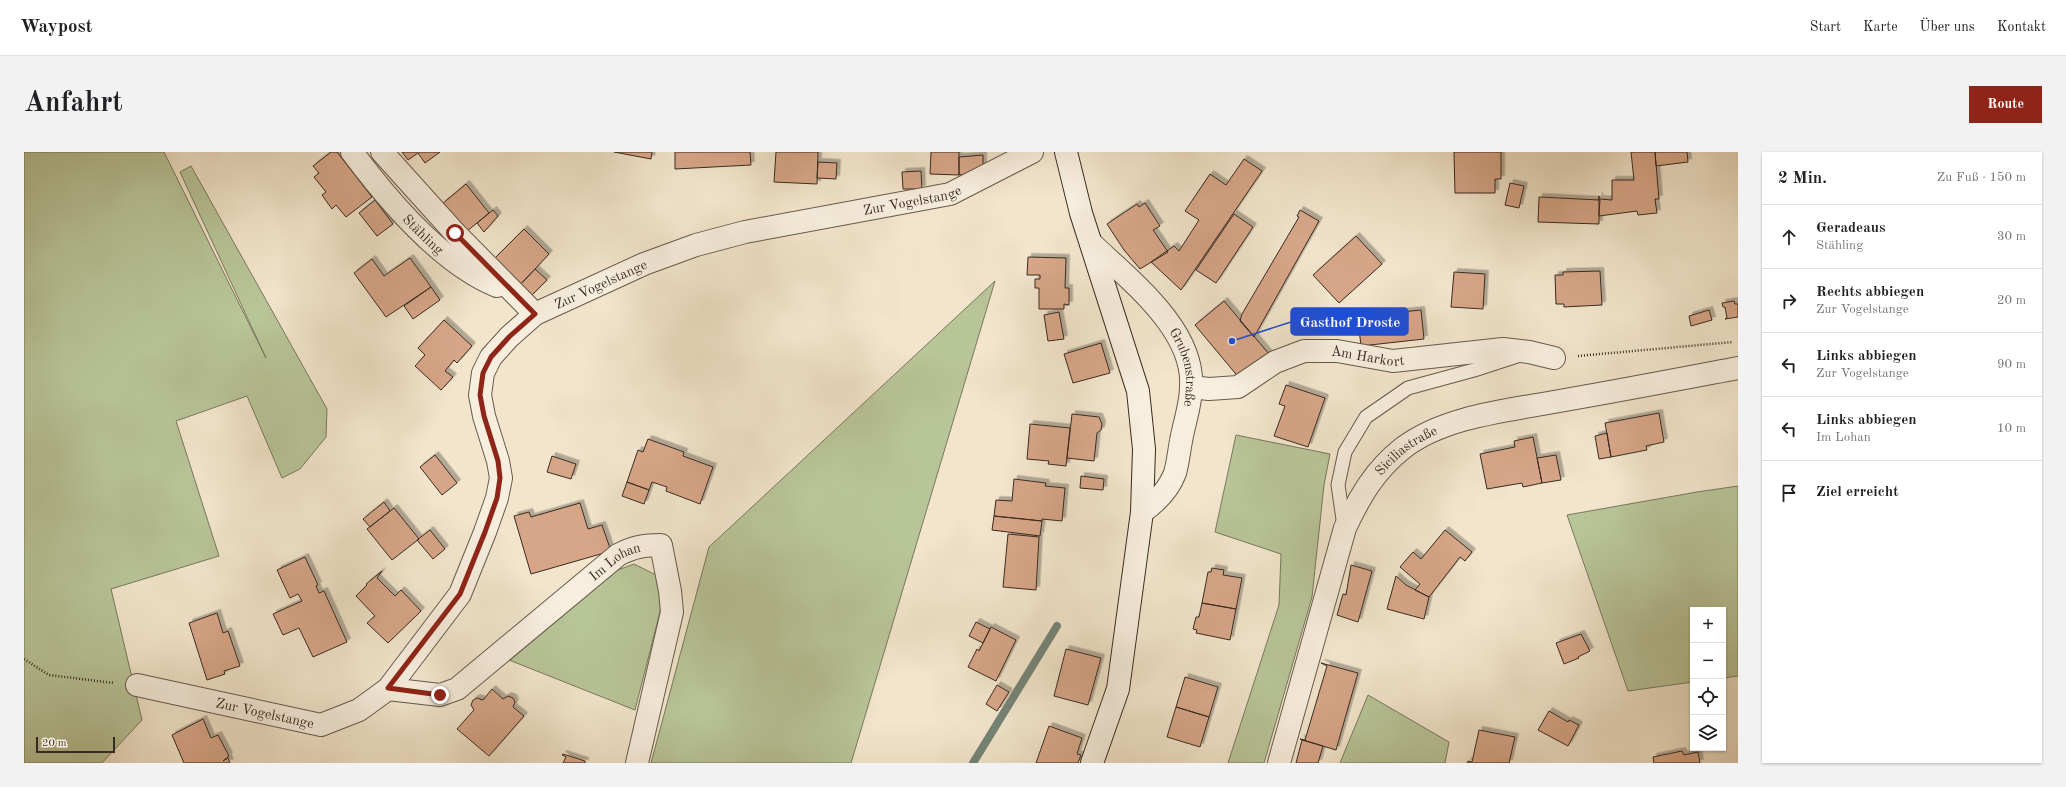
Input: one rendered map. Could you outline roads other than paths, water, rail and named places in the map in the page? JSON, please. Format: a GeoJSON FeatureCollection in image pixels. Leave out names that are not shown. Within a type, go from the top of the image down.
{"type":"FeatureCollection","features":[{"type":"Feature","properties":{"kind":"street","name":"Stähling"},"geometry":{"type":"LineString","coordinates":[[352,152],[370,176],[399,208],[441,250],[485,281],[513,292]]}},
{"type":"Feature","properties":{"kind":"street","name":"Stähling"},"geometry":{"type":"LineString","coordinates":[[382,152],[455,233],[535,314]]}},
{"type":"Feature","properties":{"kind":"street","name":"Zur Vogelstange"},"geometry":{"type":"LineString","coordinates":[[137,686],[321,725],[359,710],[388,688],[460,594],[497,498],[500,478],[498,461],[484,416],[480,395],[483,373],[491,357],[535,314],[644,264],[696,245],[745,232],[950,194],[1032,152]]}},
{"type":"Feature","properties":{"kind":"street"},"geometry":{"type":"LineString","coordinates":[[1066,152],[1090,242],[1138,391],[1144,449],[1142,512],[1118,689],[1092,763]]}},
{"type":"Feature","properties":{"kind":"street","name":"Grubenstraße"},"geometry":{"type":"LineString","coordinates":[[1090,242],[1159,310],[1180,339],[1186,355],[1192,387],[1174,474],[1155,503],[1142,512]]}},
{"type":"Feature","properties":{"kind":"street","name":"Am Harkort"},"geometry":{"type":"LineString","coordinates":[[1192,387],[1209,389],[1238,388],[1275,362],[1304,351],[1337,351],[1393,361],[1504,349],[1529,352],[1554,358]]}},
{"type":"Feature","properties":{"kind":"street","name":"Siciliastraße"},"geometry":{"type":"LineString","coordinates":[[1279,763],[1345,528],[1362,492],[1379,470],[1403,448],[1424,435],[1447,425],[1490,414],[1738,368]]}},
{"type":"Feature","properties":{"kind":"street","name":"Im Lohan"},"geometry":{"type":"LineString","coordinates":[[388,688],[440,695],[457,689],[618,555],[632,548],[646,545],[661,545],[670,591],[672,612],[637,763]]}},
{"type":"Feature","properties":{"kind":"lane"},"geometry":{"type":"LineString","coordinates":[[1345,528],[1338,485],[1345,452],[1366,417],[1408,388],[1474,370],[1529,352]]}},
{"type":"Feature","properties":{"kind":"waterway"},"geometry":{"type":"LineString","coordinates":[[973,763],[1057,626]]}},
{"type":"Feature","properties":{"kind":"place","name":"Gasthof Droste"},"geometry":{"type":"Point","coordinates":[1232,341]}}]}
